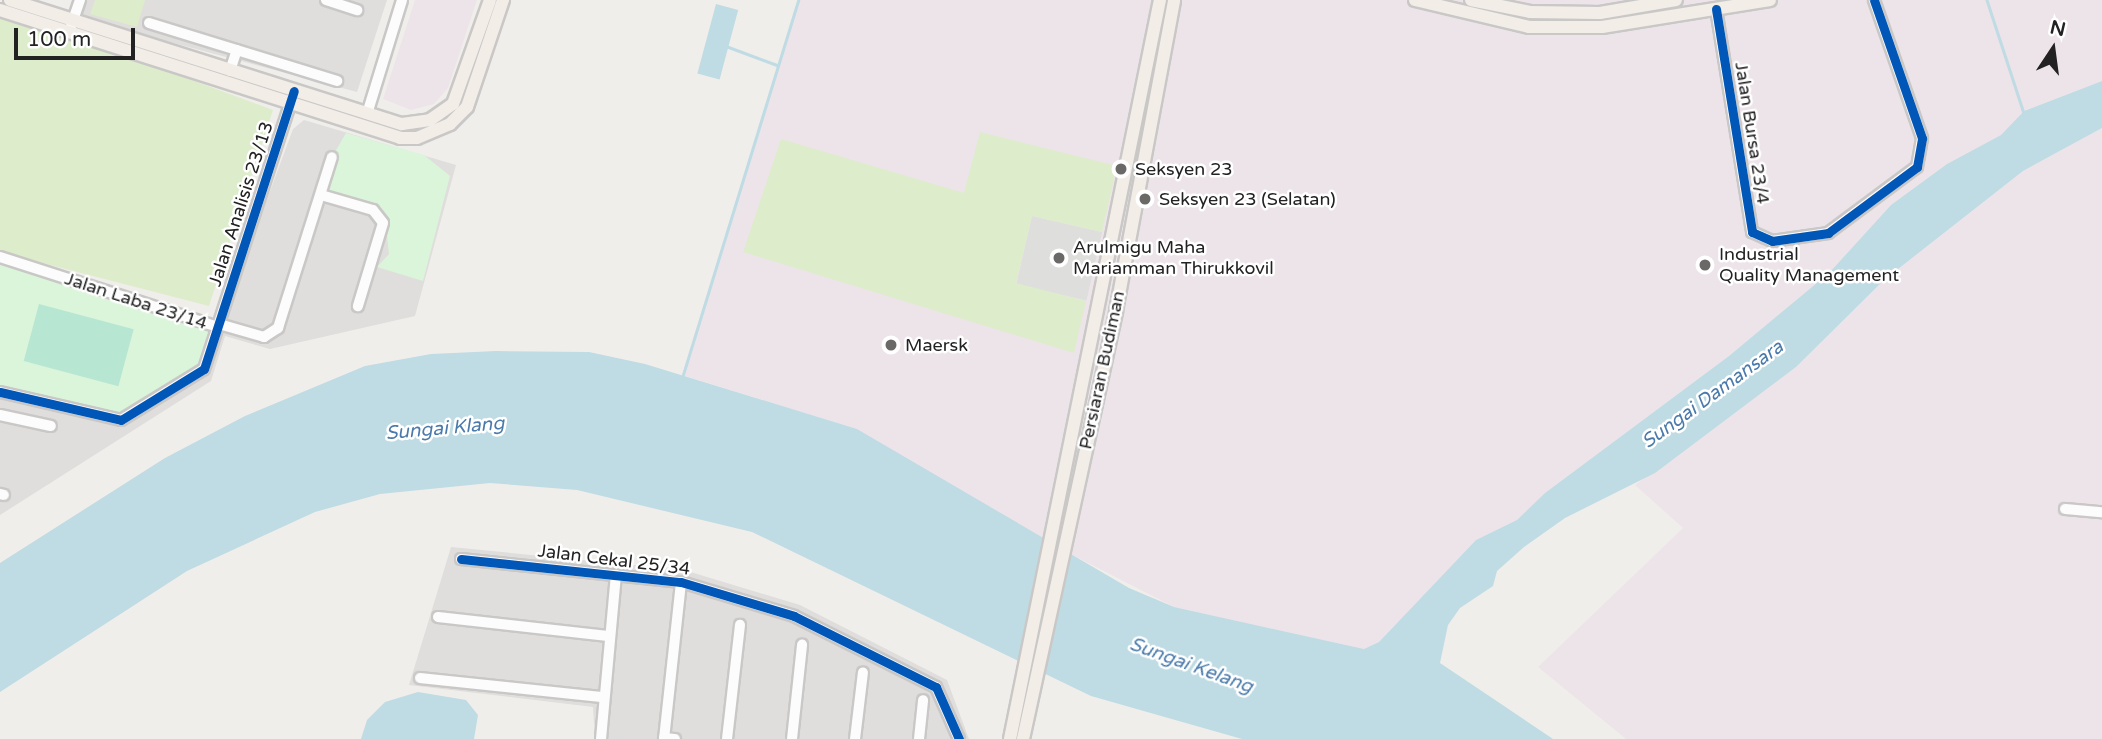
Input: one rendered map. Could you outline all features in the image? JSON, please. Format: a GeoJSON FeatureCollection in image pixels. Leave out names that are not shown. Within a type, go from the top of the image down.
{"type":"FeatureCollection","features":[{"type":"Feature","properties":{"kind":"main road"},"geometry":{"type":"LineString","coordinates":[[10,0],[70,26],[292,97],[418,124],[442,114],[461,91],[490,0]]}},
{"type":"Feature","properties":{"kind":"main road"},"geometry":{"type":"LineString","coordinates":[[0,10],[70,26],[230,71],[400,138],[439,129],[467,107],[503,0]]}},
{"type":"Feature","properties":{"kind":"main road","name":"Persiaran Budiman"},"geometry":{"type":"LineString","coordinates":[[1010,739],[1026,689],[1064,514],[1160,0]]}},
{"type":"Feature","properties":{"kind":"main road"},"geometry":{"type":"LineString","coordinates":[[1415,0],[1529,27],[1602,27],[1770,0]]}},
{"type":"Feature","properties":{"kind":"main road"},"geometry":{"type":"LineString","coordinates":[[1471,0],[1530,12],[1600,13],[1676,0]]}},
{"type":"Feature","properties":{"kind":"main road","name":"Persiaran Budiman"},"geometry":{"type":"LineString","coordinates":[[1064,514],[1115,311],[1174,1]]}},
{"type":"Feature","properties":{"kind":"main road","name":"Persiaran Budiman"},"geometry":{"type":"LineString","coordinates":[[1023,739],[1026,689]]}},
{"type":"Feature","properties":{"kind":"street"},"geometry":{"type":"LineString","coordinates":[[70,26],[80,0]]}},
{"type":"Feature","properties":{"kind":"street"},"geometry":{"type":"LineString","coordinates":[[326,0],[357,10]]}},
{"type":"Feature","properties":{"kind":"street"},"geometry":{"type":"LineString","coordinates":[[367,114],[402,0]]}},
{"type":"Feature","properties":{"kind":"street","name":"Jalan Bursa 23/4"},"geometry":{"type":"LineString","coordinates":[[1716,9],[1752,232],[1772,241],[1828,233],[1917,167],[1922,138],[1874,0]]}},
{"type":"Feature","properties":{"kind":"street"},"geometry":{"type":"LineString","coordinates":[[149,23],[337,81]]}},
{"type":"Feature","properties":{"kind":"street"},"geometry":{"type":"LineString","coordinates":[[230,71],[237,50]]}},
{"type":"Feature","properties":{"kind":"street","name":"Jalan Analisis 23/13"},"geometry":{"type":"LineString","coordinates":[[218,326],[292,97]]}},
{"type":"Feature","properties":{"kind":"street"},"geometry":{"type":"LineString","coordinates":[[218,326],[264,337],[278,328],[332,157]]}},
{"type":"Feature","properties":{"kind":"street"},"geometry":{"type":"LineString","coordinates":[[321,194],[373,210],[383,222],[358,306]]}},
{"type":"Feature","properties":{"kind":"street","name":"Jalan Laba 23/14"},"geometry":{"type":"LineString","coordinates":[[0,257],[218,326],[197,376],[121,419],[0,392]]}},
{"type":"Feature","properties":{"kind":"street"},"geometry":{"type":"LineString","coordinates":[[0,415],[51,426]]}},
{"type":"Feature","properties":{"kind":"street"},"geometry":{"type":"LineString","coordinates":[[2065,509],[2102,512]]}},
{"type":"Feature","properties":{"kind":"street","name":"Jalan Cekal 25/34"},"geometry":{"type":"LineString","coordinates":[[461,559],[681,582],[794,616],[936,687],[959,739]]}},
{"type":"Feature","properties":{"kind":"street"},"geometry":{"type":"LineString","coordinates":[[601,739],[601,696],[616,575]]}},
{"type":"Feature","properties":{"kind":"street"},"geometry":{"type":"LineString","coordinates":[[668,739],[681,582]]}},
{"type":"Feature","properties":{"kind":"street"},"geometry":{"type":"LineString","coordinates":[[438,617],[608,636]]}},
{"type":"Feature","properties":{"kind":"street"},"geometry":{"type":"LineString","coordinates":[[727,739],[740,625]]}},
{"type":"Feature","properties":{"kind":"street"},"geometry":{"type":"LineString","coordinates":[[792,739],[802,645]]}},
{"type":"Feature","properties":{"kind":"street"},"geometry":{"type":"LineString","coordinates":[[855,739],[863,671]]}},
{"type":"Feature","properties":{"kind":"street"},"geometry":{"type":"LineString","coordinates":[[420,678],[601,696]]}},
{"type":"Feature","properties":{"kind":"street"},"geometry":{"type":"LineString","coordinates":[[919,739],[923,700]]}},
{"type":"Feature","properties":{"kind":"shaded area"},"geometry":{"type":"Polygon","coordinates":[[[87,0],[387,0],[357,92],[80,18],[87,0]]]}},
{"type":"Feature","properties":{"kind":"shaded area"},"geometry":{"type":"Polygon","coordinates":[[[415,0],[477,0],[448,88],[434,104],[411,110],[383,99],[415,0]]]}},
{"type":"Feature","properties":{"kind":"shaded area"},"geometry":{"type":"Polygon","coordinates":[[[798,0],[2102,0],[2102,81],[2024,111],[2001,135],[1947,164],[1891,205],[1830,272],[1729,356],[1545,493],[1517,520],[1476,540],[1379,642],[1364,649],[1174,607],[1022,529],[857,429],[682,375],[798,0]]]}},
{"type":"Feature","properties":{"kind":"shaded area"},"geometry":{"type":"Polygon","coordinates":[[[304,120],[456,165],[415,316],[270,349],[225,336],[211,381],[0,515],[0,259],[219,329],[293,129],[304,120]]]}},
{"type":"Feature","properties":{"kind":"shaded area"},"geometry":{"type":"Polygon","coordinates":[[[2102,128],[2102,739],[1626,739],[1538,667],[1683,528],[1635,485],[1796,367],[1884,280],[2023,171],[2102,128]]]}},
{"type":"Feature","properties":{"kind":"shaded area","name":"Arulmigu Maha Mariamman Thirukkovil"},"geometry":{"type":"Polygon","coordinates":[[[1032,216],[1102,232],[1086,300],[1016,284],[1032,216]]]}},
{"type":"Feature","properties":{"kind":"shaded area"},"geometry":{"type":"Polygon","coordinates":[[[451,547],[684,570],[800,605],[947,680],[969,739],[595,739],[593,707],[409,685],[451,547]]]}},
{"type":"Feature","properties":{"kind":"green space"},"geometry":{"type":"Polygon","coordinates":[[[95,0],[145,0],[137,27],[90,14],[95,0]]]}},
{"type":"Feature","properties":{"kind":"green space"},"geometry":{"type":"Polygon","coordinates":[[[0,9],[273,110],[209,306],[0,252],[0,9]]]}},
{"type":"Feature","properties":{"kind":"green space"},"geometry":{"type":"Polygon","coordinates":[[[980,132],[1117,166],[1102,232],[1032,216],[1016,283],[1086,301],[1074,353],[743,252],[781,139],[964,193],[980,132]]]}},
{"type":"Feature","properties":{"kind":"green space"},"geometry":{"type":"Polygon","coordinates":[[[346,133],[424,155],[450,176],[423,281],[377,267],[389,254],[385,218],[377,207],[326,192],[331,159],[346,133]]]}},
{"type":"Feature","properties":{"kind":"green space"},"geometry":{"type":"Polygon","coordinates":[[[0,262],[211,330],[202,360],[194,371],[119,414],[0,387],[0,262]]]}},
{"type":"Feature","properties":{"kind":"green space"},"geometry":{"type":"Polygon","coordinates":[[[39,304],[134,329],[118,386],[24,361],[39,304]]]}},
{"type":"Feature","properties":{"kind":"water"},"geometry":{"type":"Polygon","coordinates":[[[716,4],[738,10],[720,79],[697,74],[716,4]]]}},
{"type":"Feature","properties":{"kind":"water"},"geometry":{"type":"Polygon","coordinates":[[[2102,81],[2102,128],[2023,171],[1884,280],[1796,367],[1655,473],[1565,518],[1524,547],[1497,571],[1493,586],[1460,608],[1448,625],[1440,663],[1553,739],[1242,739],[1091,696],[752,532],[577,490],[490,483],[380,494],[315,512],[187,571],[0,692],[0,563],[165,458],[245,416],[365,366],[431,354],[496,351],[589,352],[645,364],[857,429],[1129,588],[1174,607],[1364,649],[1379,642],[1476,540],[1517,520],[1545,493],[1729,356],[1830,272],[1891,205],[1947,164],[2001,135],[2024,111],[2102,81]]]}},
{"type":"Feature","properties":{"kind":"water"},"geometry":{"type":"Polygon","coordinates":[[[418,692],[466,700],[478,715],[474,739],[361,739],[367,720],[385,702],[418,692]]]}},
{"type":"Feature","properties":{"kind":"waterway"},"geometry":{"type":"LineString","coordinates":[[682,378],[798,0]]}},
{"type":"Feature","properties":{"kind":"waterway"},"geometry":{"type":"LineString","coordinates":[[1987,0],[2024,113]]}},
{"type":"Feature","properties":{"kind":"waterway"},"geometry":{"type":"LineString","coordinates":[[726,46],[777,65]]}},
{"type":"Feature","properties":{"kind":"cycle path"},"geometry":{"type":"LineString","coordinates":[[1716,9],[1752,232],[1772,241],[1828,233],[1917,167],[1922,138],[1874,0]]}},
{"type":"Feature","properties":{"kind":"cycle path"},"geometry":{"type":"LineString","coordinates":[[0,392],[121,420],[204,369],[294,91]]}},
{"type":"Feature","properties":{"kind":"cycle path"},"geometry":{"type":"LineString","coordinates":[[461,559],[681,582],[794,616],[936,687],[959,739]]}},
{"type":"Feature","properties":{"kind":"place","name":"Seksyen 23"},"geometry":{"type":"Point","coordinates":[1121,169]}},
{"type":"Feature","properties":{"kind":"place","name":"Seksyen 23 (Selatan)"},"geometry":{"type":"Point","coordinates":[1145,199]}},
{"type":"Feature","properties":{"kind":"place","name":"Arulmigu Maha Mariamman Thirukkovil"},"geometry":{"type":"Point","coordinates":[1059,258]}},
{"type":"Feature","properties":{"kind":"place","name":"Industrial Quality Management"},"geometry":{"type":"Point","coordinates":[1705,265]}},
{"type":"Feature","properties":{"kind":"place","name":"Maersk"},"geometry":{"type":"Point","coordinates":[891,345]}},
{"type":"Feature","properties":{"kind":"water label","name":"Sungai Damansara"},"geometry":{"type":"Point","coordinates":[1713,395]}},
{"type":"Feature","properties":{"kind":"water label","name":"Sungai Klang"},"geometry":{"type":"Point","coordinates":[445,429]}},
{"type":"Feature","properties":{"kind":"water label","name":"Sungai Kelang"},"geometry":{"type":"Point","coordinates":[1191,666]}}]}
